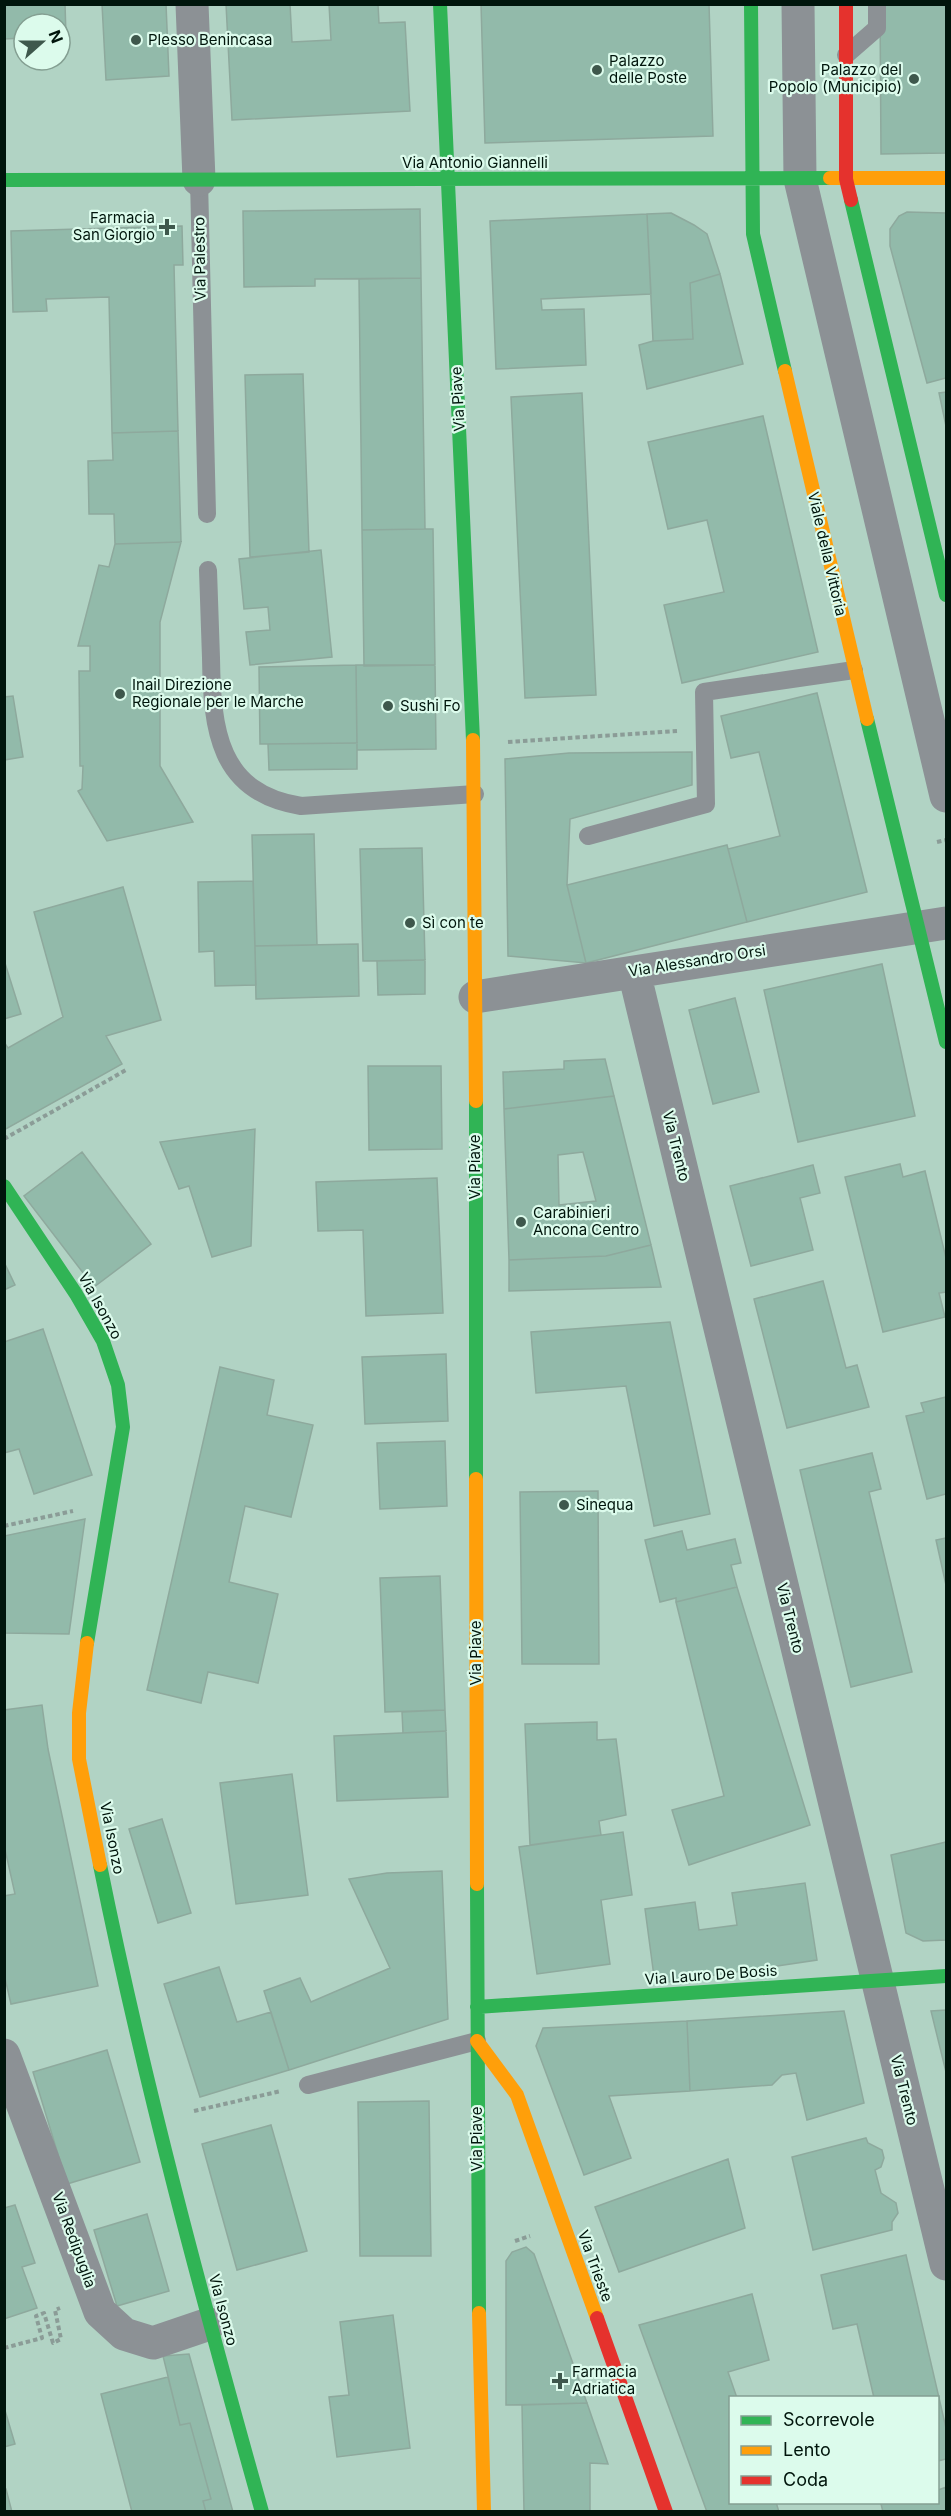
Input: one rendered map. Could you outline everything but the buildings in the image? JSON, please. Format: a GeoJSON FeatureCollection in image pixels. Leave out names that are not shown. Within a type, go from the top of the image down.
{"type":"FeatureCollection","features":[{"type":"Feature","properties":{"kind":"main road","name":"Via Piave"},"geometry":{"type":"LineString","coordinates":[[440,4],[475,794],[478,2273],[484,2511]]}},
{"type":"Feature","properties":{"kind":"main road","name":"Viale della Vittoria"},"geometry":{"type":"LineString","coordinates":[[751,4],[753,234],[854,670],[933,924],[946,1042]]}},
{"type":"Feature","properties":{"kind":"main road"},"geometry":{"type":"LineString","coordinates":[[846,4],[846,179],[946,595]]}},
{"type":"Feature","properties":{"kind":"main road","name":"Via Antonio Giannelli"},"geometry":{"type":"LineString","coordinates":[[4,180],[946,178]]}},
{"type":"Feature","properties":{"kind":"main road","name":"Via Isonzo"},"geometry":{"type":"LineString","coordinates":[[4,1186],[76,1294],[103,1341],[118,1385],[123,1427],[83,1668],[79,1713],[79,1759],[125,1987],[209,2324],[262,2511]]}},
{"type":"Feature","properties":{"kind":"main road","name":"Via Lauro De Bosis"},"geometry":{"type":"LineString","coordinates":[[477,2007],[946,1976]]}},
{"type":"Feature","properties":{"kind":"main road","name":"Via Trieste"},"geometry":{"type":"LineString","coordinates":[[477,2041],[517,2095],[666,2511]]}},
{"type":"Feature","properties":{"kind":"street","name":"Via Palestro"},"geometry":{"type":"LineString","coordinates":[[192,4],[199,180]]}},
{"type":"Feature","properties":{"kind":"street"},"geometry":{"type":"LineString","coordinates":[[798,4],[800,179],[946,796]]}},
{"type":"Feature","properties":{"kind":"street","name":"Via Alessandro Orsi"},"geometry":{"type":"LineString","coordinates":[[476,997],[933,924]]}},
{"type":"Feature","properties":{"kind":"street","name":"Via Trento"},"geometry":{"type":"LineString","coordinates":[[634,972],[946,2264]]}},
{"type":"Feature","properties":{"kind":"street","name":"Via Redipuglia"},"geometry":{"type":"LineString","coordinates":[[4,2055],[100,2312],[124,2334],[153,2343],[209,2324]]}},
{"type":"Feature","properties":{"kind":"lane"},"geometry":{"type":"LineString","coordinates":[[846,56],[877,28],[877,4]]}},
{"type":"Feature","properties":{"kind":"lane","name":"Via Palestro"},"geometry":{"type":"LineString","coordinates":[[199,180],[207,514]]}},
{"type":"Feature","properties":{"kind":"lane"},"geometry":{"type":"LineString","coordinates":[[208,570],[215,723],[224,754],[238,776],[256,791],[279,802],[301,806],[475,794]]}},
{"type":"Feature","properties":{"kind":"lane"},"geometry":{"type":"LineString","coordinates":[[588,836],[706,804],[704,692],[854,670]]}},
{"type":"Feature","properties":{"kind":"lane"},"geometry":{"type":"LineString","coordinates":[[308,2085],[477,2041]]}},
{"type":"Feature","properties":{"kind":"path"},"geometry":{"type":"LineString","coordinates":[[473,745],[705,729]]}},
{"type":"Feature","properties":{"kind":"path"},"geometry":{"type":"LineString","coordinates":[[4,1139],[126,1071]]}},
{"type":"Feature","properties":{"kind":"path"},"geometry":{"type":"LineString","coordinates":[[4,1526],[112,1503]]}},
{"type":"Feature","properties":{"kind":"path"},"geometry":{"type":"LineString","coordinates":[[192,2112],[308,2085]]}},
{"type":"Feature","properties":{"kind":"path"},"geometry":{"type":"LineString","coordinates":[[4,2348],[42,2338],[36,2316],[44,2313],[53,2343],[61,2339],[55,2310],[62,2307],[66,2317]]}},
{"type":"Feature","properties":{"kind":"traffic: fast"},"geometry":{"type":"LineString","coordinates":[[440,4],[473,740]]}},
{"type":"Feature","properties":{"kind":"traffic: fast"},"geometry":{"type":"LineString","coordinates":[[751,4],[753,234],[785,371]]}},
{"type":"Feature","properties":{"kind":"traffic: fast"},"geometry":{"type":"LineString","coordinates":[[4,180],[830,178]]}},
{"type":"Feature","properties":{"kind":"traffic: fast"},"geometry":{"type":"LineString","coordinates":[[851,200],[946,595]]}},
{"type":"Feature","properties":{"kind":"traffic: fast"},"geometry":{"type":"LineString","coordinates":[[867,719],[946,1042]]}},
{"type":"Feature","properties":{"kind":"traffic: fast"},"geometry":{"type":"LineString","coordinates":[[476,1101],[476,1479]]}},
{"type":"Feature","properties":{"kind":"traffic: fast"},"geometry":{"type":"LineString","coordinates":[[4,1186],[76,1294],[103,1341],[118,1385],[123,1427],[87,1643]]}},
{"type":"Feature","properties":{"kind":"traffic: fast"},"geometry":{"type":"LineString","coordinates":[[100,1865],[135,2028],[175,2190],[262,2512]]}},
{"type":"Feature","properties":{"kind":"traffic: fast"},"geometry":{"type":"LineString","coordinates":[[477,1884],[479,2313]]}},
{"type":"Feature","properties":{"kind":"traffic: fast"},"geometry":{"type":"LineString","coordinates":[[477,2007],[946,1976]]}},
{"type":"Feature","properties":{"kind":"traffic: slow"},"geometry":{"type":"LineString","coordinates":[[830,178],[946,178]]}},
{"type":"Feature","properties":{"kind":"traffic: slow"},"geometry":{"type":"LineString","coordinates":[[785,371],[867,719]]}},
{"type":"Feature","properties":{"kind":"traffic: slow"},"geometry":{"type":"LineString","coordinates":[[473,740],[476,1101]]}},
{"type":"Feature","properties":{"kind":"traffic: slow"},"geometry":{"type":"LineString","coordinates":[[476,1479],[477,1884]]}},
{"type":"Feature","properties":{"kind":"traffic: slow"},"geometry":{"type":"LineString","coordinates":[[87,1643],[79,1713],[79,1759],[100,1865]]}},
{"type":"Feature","properties":{"kind":"traffic: slow"},"geometry":{"type":"LineString","coordinates":[[477,2041],[517,2095],[597,2318]]}},
{"type":"Feature","properties":{"kind":"traffic: slow"},"geometry":{"type":"LineString","coordinates":[[479,2313],[484,2512]]}},
{"type":"Feature","properties":{"kind":"traffic: jam"},"geometry":{"type":"LineString","coordinates":[[846,4],[846,179],[851,200]]}},
{"type":"Feature","properties":{"kind":"traffic: jam"},"geometry":{"type":"LineString","coordinates":[[597,2318],[666,2512]]}},
{"type":"Feature","properties":{"kind":"place","name":"Plesso Benincasa"},"geometry":{"type":"Point","coordinates":[136,40]}},
{"type":"Feature","properties":{"kind":"place","name":"Palazzo delle Poste"},"geometry":{"type":"Point","coordinates":[597,70]}},
{"type":"Feature","properties":{"kind":"place","name":"Palazzo del Popolo (Municipio)"},"geometry":{"type":"Point","coordinates":[914,79]}},
{"type":"Feature","properties":{"kind":"place","name":"Farmacia San Giorgio"},"geometry":{"type":"Point","coordinates":[167,227]}},
{"type":"Feature","properties":{"kind":"place","name":"Inail Direzione Regionale per le Marche"},"geometry":{"type":"Point","coordinates":[120,694]}},
{"type":"Feature","properties":{"kind":"place","name":"Sushi Fo"},"geometry":{"type":"Point","coordinates":[388,706]}},
{"type":"Feature","properties":{"kind":"place","name":"Sì con te"},"geometry":{"type":"Point","coordinates":[410,923]}},
{"type":"Feature","properties":{"kind":"place","name":"Carabinieri Ancona Centro"},"geometry":{"type":"Point","coordinates":[521,1222]}},
{"type":"Feature","properties":{"kind":"place","name":"Sinequa"},"geometry":{"type":"Point","coordinates":[564,1505]}},
{"type":"Feature","properties":{"kind":"place","name":"Farmacia Adriatica"},"geometry":{"type":"Point","coordinates":[560,2381]}}]}
